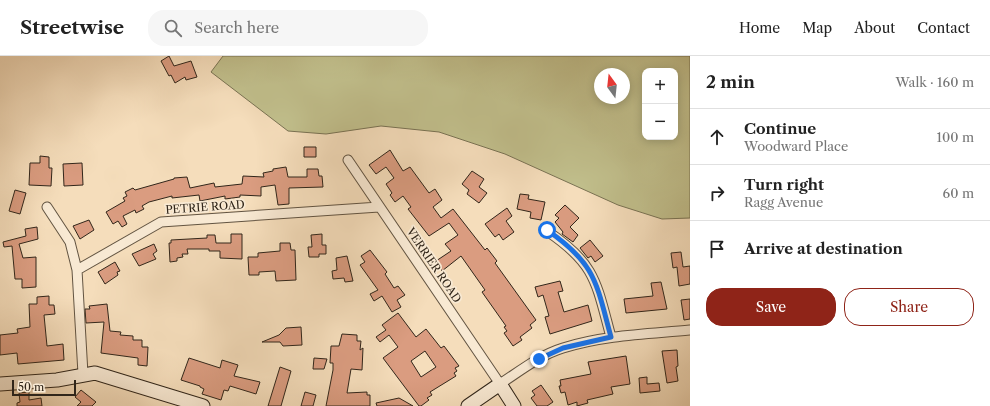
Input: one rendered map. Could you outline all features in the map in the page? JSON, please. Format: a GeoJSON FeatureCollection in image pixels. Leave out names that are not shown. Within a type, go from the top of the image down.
{"type":"FeatureCollection","features":[{"type":"Feature","properties":{"kind":"main road"},"geometry":{"type":"LineString","coordinates":[[0,384],[57,380],[95,373],[203,406]]}},
{"type":"Feature","properties":{"kind":"main road"},"geometry":{"type":"LineString","coordinates":[[468,406],[500,384],[514,406]]}},
{"type":"Feature","properties":{"kind":"street","name":"VERRIER ROAD"},"geometry":{"type":"LineString","coordinates":[[348,160],[500,384]]}},
{"type":"Feature","properties":{"kind":"street"},"geometry":{"type":"LineString","coordinates":[[47,207],[70,242],[77,270],[83,374]]}},
{"type":"Feature","properties":{"kind":"street","name":"PETRIE ROAD"},"geometry":{"type":"LineString","coordinates":[[77,270],[161,222],[380,207]]}},
{"type":"Feature","properties":{"kind":"street"},"geometry":{"type":"LineString","coordinates":[[547,230],[577,254],[590,269],[597,284],[611,337]]}},
{"type":"Feature","properties":{"kind":"street"},"geometry":{"type":"LineString","coordinates":[[500,384],[539,359],[563,348],[611,337],[690,330]]}},
{"type":"Feature","properties":{"kind":"shaded area"},"geometry":{"type":"Polygon","coordinates":[[[223,56],[690,56],[690,218],[662,219],[618,205],[505,154],[439,132],[381,126],[326,134],[288,131],[211,72],[223,56]]]}},
{"type":"Feature","properties":{"kind":"building"},"geometry":{"type":"Polygon","coordinates":[[[169,56],[174,66],[191,61],[197,77],[186,80],[185,77],[175,83],[171,75],[169,76],[161,61],[169,56]]]}},
{"type":"Feature","properties":{"kind":"building"},"geometry":{"type":"Polygon","coordinates":[[[304,147],[316,147],[316,157],[304,157],[304,147]]]}},
{"type":"Feature","properties":{"kind":"building"},"geometry":{"type":"Polygon","coordinates":[[[390,150],[403,171],[410,167],[429,193],[435,189],[442,200],[433,207],[441,218],[453,209],[485,250],[487,248],[497,261],[495,263],[536,320],[530,325],[532,328],[520,337],[522,340],[513,346],[504,333],[507,331],[504,327],[506,326],[482,292],[485,290],[461,256],[442,271],[436,261],[451,251],[445,244],[458,235],[449,223],[429,236],[408,209],[411,207],[403,196],[395,202],[390,195],[392,193],[386,184],[394,178],[386,167],[376,174],[369,165],[390,150]]]}},
{"type":"Feature","properties":{"kind":"building"},"geometry":{"type":"Polygon","coordinates":[[[40,156],[49,157],[49,168],[52,168],[51,186],[29,185],[30,163],[40,163],[40,156]]]}},
{"type":"Feature","properties":{"kind":"building"},"geometry":{"type":"Polygon","coordinates":[[[82,163],[83,185],[64,186],[63,164],[82,163]]]}},
{"type":"Feature","properties":{"kind":"building"},"geometry":{"type":"Polygon","coordinates":[[[286,167],[288,177],[307,177],[307,169],[318,169],[319,176],[322,176],[323,187],[289,188],[289,204],[278,205],[275,185],[261,187],[261,196],[240,195],[240,197],[225,199],[225,196],[200,201],[199,195],[172,198],[172,196],[149,202],[142,206],[144,209],[136,213],[135,210],[123,216],[127,224],[122,227],[118,221],[113,224],[106,212],[125,201],[123,198],[127,196],[125,192],[133,188],[135,190],[174,178],[187,177],[190,188],[214,183],[215,187],[242,184],[243,176],[264,177],[263,173],[273,171],[273,169],[286,167]]]}},
{"type":"Feature","properties":{"kind":"building"},"geometry":{"type":"Polygon","coordinates":[[[472,171],[484,179],[479,187],[487,193],[479,203],[467,194],[469,190],[462,184],[472,171]]]}},
{"type":"Feature","properties":{"kind":"building"},"geometry":{"type":"Polygon","coordinates":[[[15,190],[26,193],[20,214],[9,211],[15,190]]]}},
{"type":"Feature","properties":{"kind":"building"},"geometry":{"type":"Polygon","coordinates":[[[520,194],[529,195],[528,199],[545,202],[541,220],[530,218],[531,212],[517,209],[520,194]]]}},
{"type":"Feature","properties":{"kind":"building"},"geometry":{"type":"Polygon","coordinates":[[[565,205],[579,218],[570,227],[578,235],[573,242],[562,234],[563,232],[555,222],[559,218],[555,215],[565,205]]]}},
{"type":"Feature","properties":{"kind":"building"},"geometry":{"type":"Polygon","coordinates":[[[507,208],[512,216],[506,221],[514,232],[503,240],[499,234],[495,237],[485,224],[507,208]]]}},
{"type":"Feature","properties":{"kind":"building"},"geometry":{"type":"Polygon","coordinates":[[[89,220],[94,230],[80,239],[73,226],[89,220]]]}},
{"type":"Feature","properties":{"kind":"building"},"geometry":{"type":"Polygon","coordinates":[[[37,227],[38,239],[19,244],[23,258],[36,257],[36,287],[22,288],[22,279],[15,279],[12,246],[4,247],[3,242],[26,236],[25,229],[37,227]]]}},
{"type":"Feature","properties":{"kind":"building"},"geometry":{"type":"Polygon","coordinates":[[[231,234],[242,234],[242,259],[220,258],[220,251],[209,251],[209,249],[187,249],[188,254],[182,254],[183,257],[177,258],[177,261],[170,262],[169,243],[171,243],[171,240],[207,238],[207,235],[215,235],[216,243],[231,243],[231,234]]]}},
{"type":"Feature","properties":{"kind":"building"},"geometry":{"type":"Polygon","coordinates":[[[322,234],[322,245],[326,245],[326,254],[319,254],[319,257],[309,257],[308,247],[312,247],[311,235],[322,234]]]}},
{"type":"Feature","properties":{"kind":"building"},"geometry":{"type":"Polygon","coordinates":[[[590,240],[603,256],[595,262],[591,256],[588,258],[580,248],[590,240]]]}},
{"type":"Feature","properties":{"kind":"building"},"geometry":{"type":"Polygon","coordinates":[[[280,243],[290,243],[291,250],[295,250],[296,280],[276,281],[275,271],[259,272],[259,275],[249,275],[248,257],[258,257],[258,253],[280,251],[280,243]]]}},
{"type":"Feature","properties":{"kind":"building"},"geometry":{"type":"Polygon","coordinates":[[[154,244],[157,251],[153,254],[156,259],[139,266],[132,254],[154,244]]]}},
{"type":"Feature","properties":{"kind":"building"},"geometry":{"type":"Polygon","coordinates":[[[370,250],[387,272],[385,274],[394,288],[398,286],[405,295],[397,300],[401,307],[392,312],[382,296],[374,301],[370,294],[378,290],[360,265],[365,262],[361,256],[370,250]]]}},
{"type":"Feature","properties":{"kind":"building"},"geometry":{"type":"Polygon","coordinates":[[[681,252],[683,267],[690,266],[690,284],[679,286],[677,267],[673,268],[671,253],[681,252]]]}},
{"type":"Feature","properties":{"kind":"building"},"geometry":{"type":"Polygon","coordinates":[[[347,256],[353,281],[345,282],[344,278],[333,279],[332,271],[337,270],[336,258],[347,256]]]}},
{"type":"Feature","properties":{"kind":"building"},"geometry":{"type":"Polygon","coordinates":[[[115,262],[120,271],[117,272],[118,275],[105,284],[98,272],[115,262]]]}},
{"type":"Feature","properties":{"kind":"building"},"geometry":{"type":"Polygon","coordinates":[[[560,281],[563,291],[558,292],[564,312],[588,305],[592,321],[550,334],[545,317],[549,316],[543,295],[538,297],[535,287],[560,281]]]}},
{"type":"Feature","properties":{"kind":"building"},"geometry":{"type":"Polygon","coordinates":[[[661,282],[667,309],[626,313],[624,299],[653,296],[651,283],[661,282]]]}},
{"type":"Feature","properties":{"kind":"building"},"geometry":{"type":"Polygon","coordinates":[[[49,296],[49,305],[54,305],[55,314],[44,315],[47,346],[63,344],[64,360],[18,364],[17,353],[0,355],[0,335],[18,333],[17,329],[30,327],[29,304],[37,304],[37,297],[49,296]]]}},
{"type":"Feature","properties":{"kind":"building"},"geometry":{"type":"Polygon","coordinates":[[[690,299],[690,319],[684,320],[681,300],[690,299]]]}},
{"type":"Feature","properties":{"kind":"building"},"geometry":{"type":"Polygon","coordinates":[[[107,304],[110,331],[121,332],[120,335],[133,336],[133,340],[142,340],[142,347],[148,347],[147,366],[138,365],[138,358],[101,353],[104,322],[86,323],[85,309],[90,309],[89,306],[107,304]]]}},
{"type":"Feature","properties":{"kind":"building"},"geometry":{"type":"Polygon","coordinates":[[[398,313],[416,337],[426,329],[441,348],[444,346],[459,366],[455,368],[457,371],[454,373],[456,376],[430,392],[432,395],[427,398],[429,400],[421,406],[419,406],[383,358],[398,347],[389,335],[380,342],[376,337],[386,330],[382,325],[398,313]],[[425,351],[411,361],[421,377],[436,367],[425,351]]]}},
{"type":"Feature","properties":{"kind":"building"},"geometry":{"type":"Polygon","coordinates":[[[301,327],[302,345],[283,346],[280,342],[262,342],[279,335],[286,328],[301,327]]]}},
{"type":"Feature","properties":{"kind":"building"},"geometry":{"type":"Polygon","coordinates":[[[342,334],[357,335],[357,341],[361,341],[360,350],[363,348],[362,370],[351,369],[347,393],[367,392],[367,395],[370,395],[370,406],[326,406],[333,370],[333,363],[330,363],[331,346],[339,346],[342,334]]]}},
{"type":"Feature","properties":{"kind":"building"},"geometry":{"type":"Polygon","coordinates":[[[677,350],[678,366],[676,367],[678,381],[667,383],[662,351],[677,350]]]}},
{"type":"Feature","properties":{"kind":"building"},"geometry":{"type":"Polygon","coordinates":[[[626,356],[630,384],[611,387],[613,394],[587,400],[588,403],[577,406],[577,402],[568,405],[565,392],[561,393],[559,386],[561,386],[560,380],[591,374],[588,362],[626,356]]]}},
{"type":"Feature","properties":{"kind":"building"},"geometry":{"type":"Polygon","coordinates":[[[189,358],[220,368],[222,360],[238,365],[234,376],[260,382],[256,394],[230,386],[228,391],[224,390],[221,400],[202,394],[204,389],[200,386],[181,380],[189,358]]]}},
{"type":"Feature","properties":{"kind":"building"},"geometry":{"type":"Polygon","coordinates":[[[314,358],[327,359],[324,369],[313,369],[314,358]]]}},
{"type":"Feature","properties":{"kind":"building"},"geometry":{"type":"Polygon","coordinates":[[[280,367],[291,371],[281,406],[268,406],[280,367]]]}},
{"type":"Feature","properties":{"kind":"building"},"geometry":{"type":"Polygon","coordinates":[[[647,377],[647,384],[659,383],[660,391],[640,393],[639,378],[647,377]]]}},
{"type":"Feature","properties":{"kind":"building"},"geometry":{"type":"Polygon","coordinates":[[[541,385],[553,402],[547,406],[537,406],[531,398],[535,395],[532,391],[541,385]]]}},
{"type":"Feature","properties":{"kind":"building"},"geometry":{"type":"Polygon","coordinates":[[[81,390],[96,402],[92,406],[77,406],[81,402],[75,397],[81,390]]]}},
{"type":"Feature","properties":{"kind":"building"},"geometry":{"type":"Polygon","coordinates":[[[29,392],[29,400],[41,398],[42,406],[17,406],[17,403],[20,402],[19,393],[29,392]]]}},
{"type":"Feature","properties":{"kind":"building"},"geometry":{"type":"Polygon","coordinates":[[[305,392],[316,395],[313,406],[301,406],[305,392]]]}},
{"type":"Feature","properties":{"kind":"building"},"geometry":{"type":"Polygon","coordinates":[[[399,398],[413,406],[377,406],[376,403],[399,398]]]}},
{"type":"Feature","properties":{"kind":"route"},"geometry":{"type":"LineString","coordinates":[[539,359],[563,348],[611,337],[597,284],[590,269],[564,242],[547,230]]}}]}
